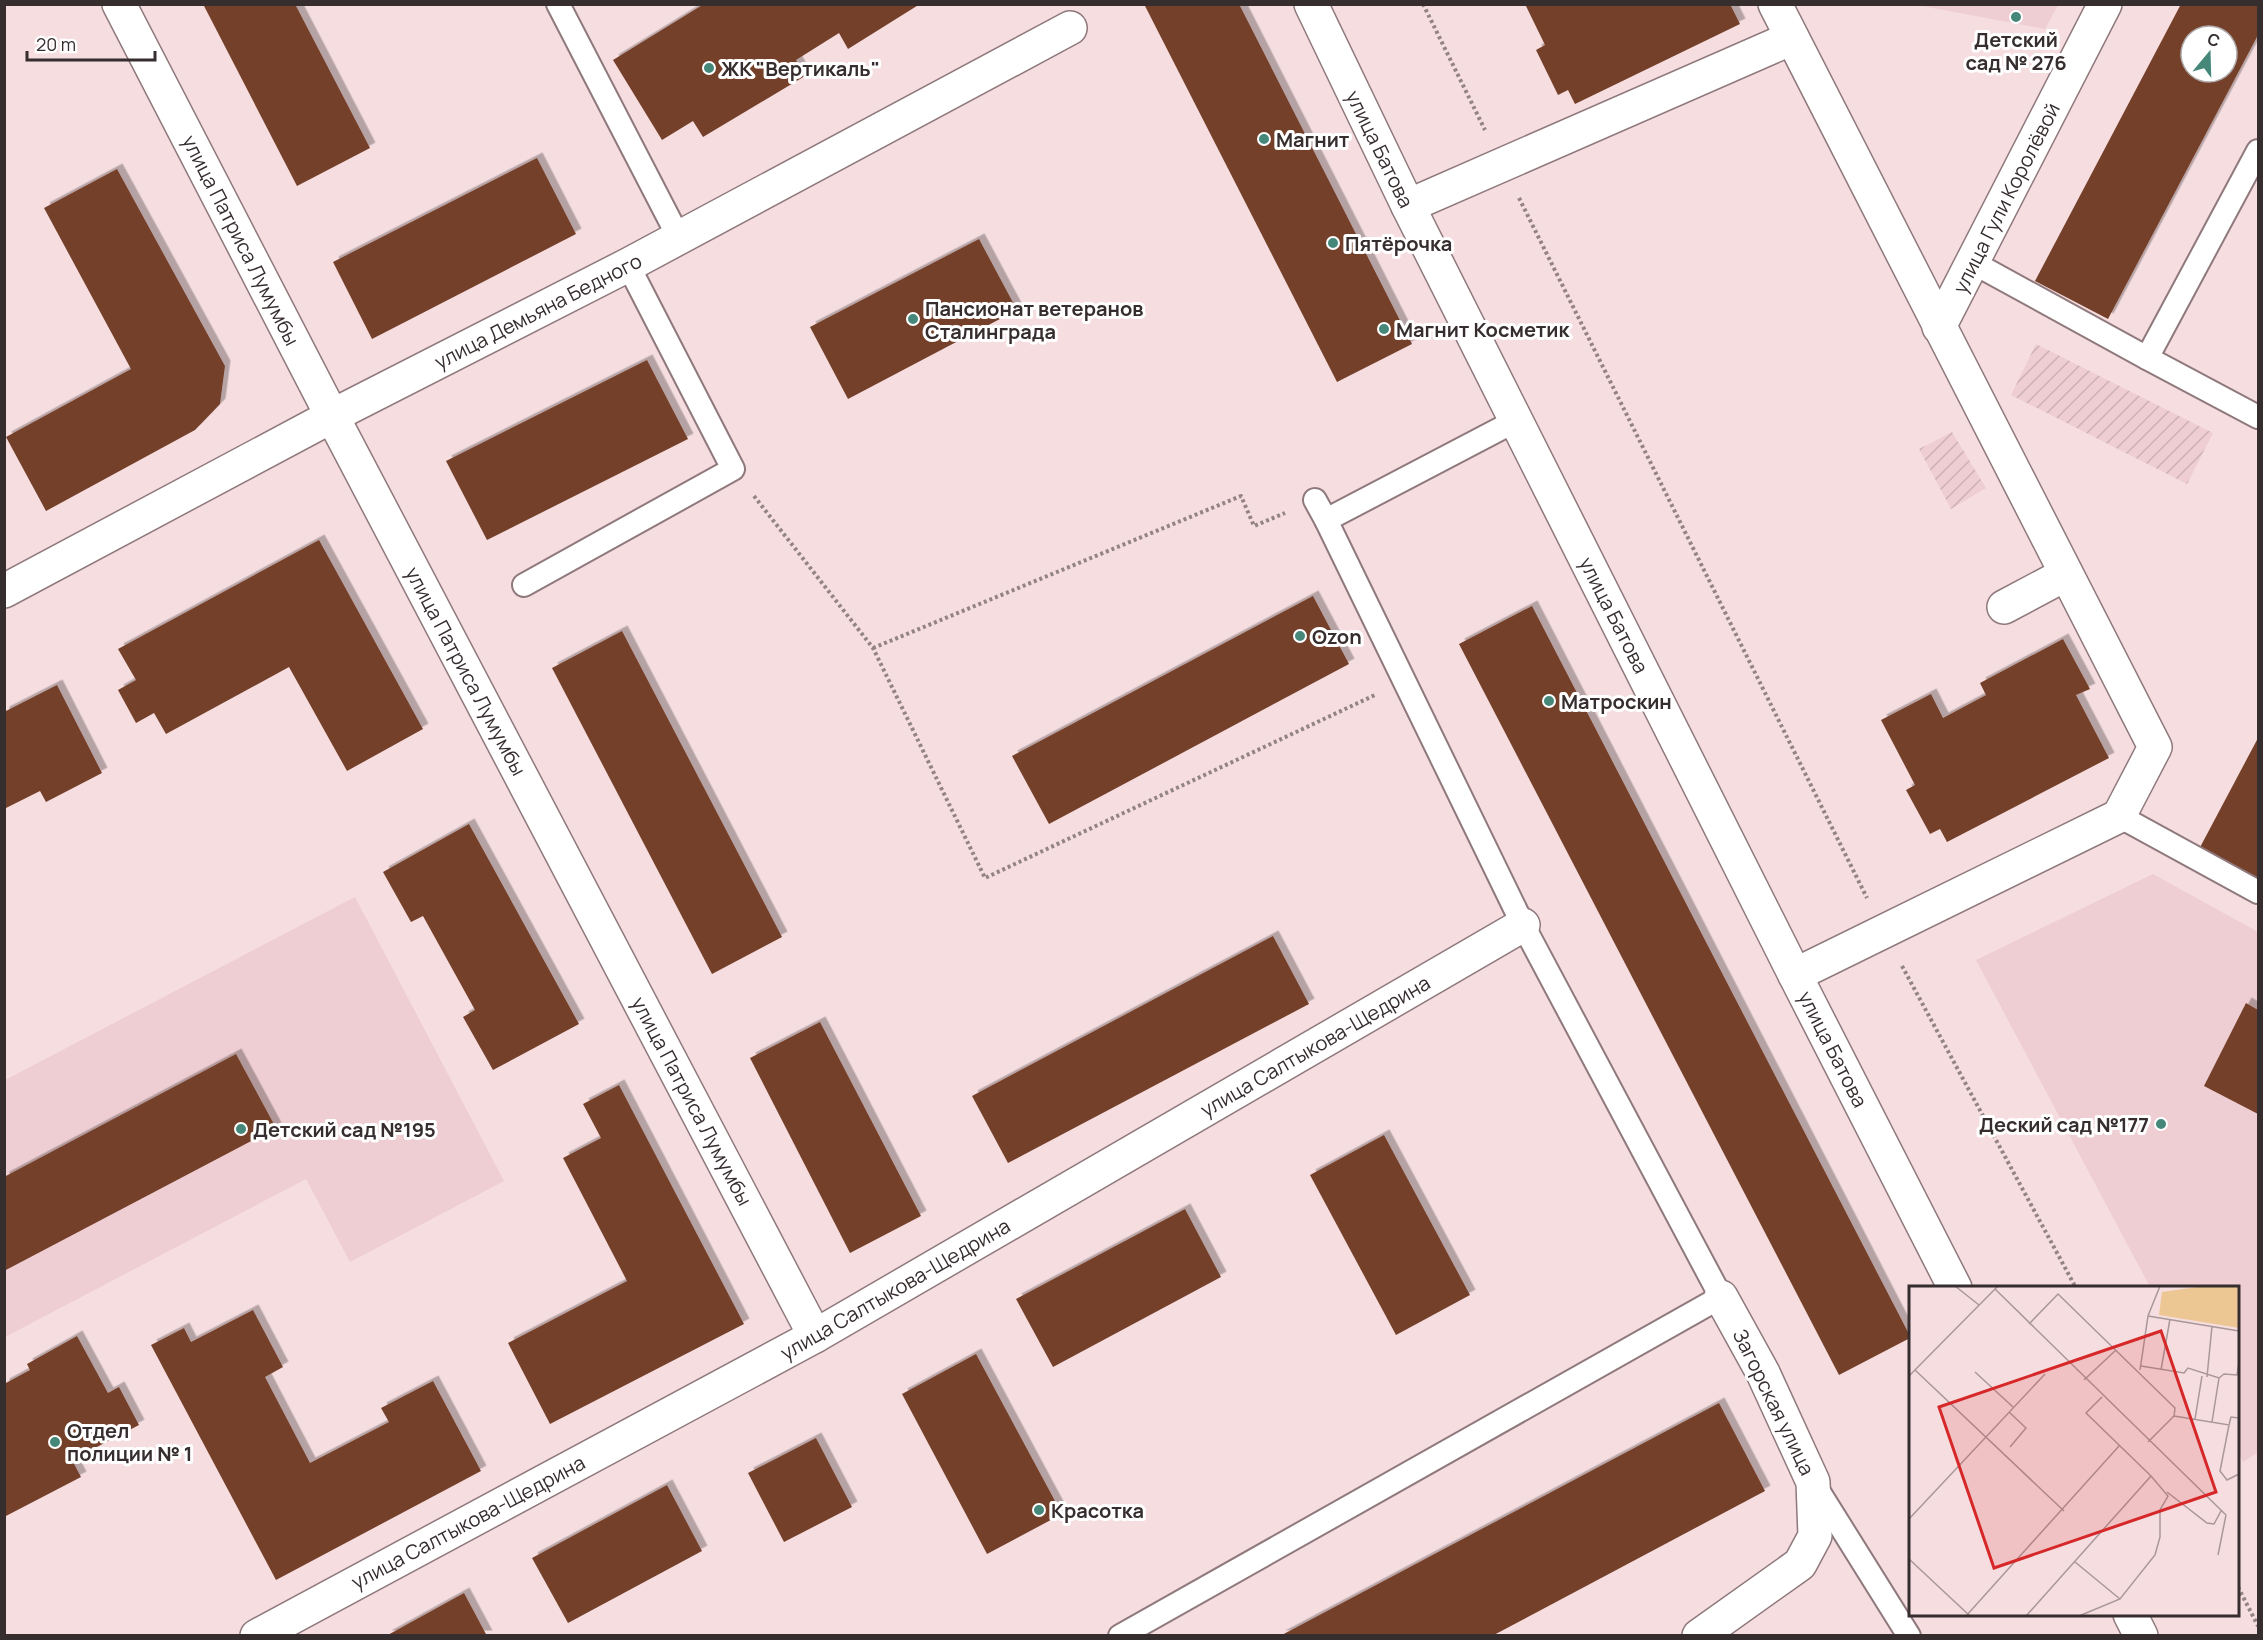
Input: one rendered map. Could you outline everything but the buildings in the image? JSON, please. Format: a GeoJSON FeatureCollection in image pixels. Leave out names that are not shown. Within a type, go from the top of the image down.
{"type":"FeatureCollection","features":[{"type":"Feature","properties":{"kind":"street","name":"улица Патриса Лумумбы"},"geometry":{"type":"LineString","coordinates":[[119,4],[332,416],[815,1336]]}},
{"type":"Feature","properties":{"kind":"street","name":"улица Батова"},"geometry":{"type":"LineString","coordinates":[[1311,4],[1408,206],[1795,975],[1954,1286]]}},
{"type":"Feature","properties":{"kind":"street"},"geometry":{"type":"LineString","coordinates":[[1775,4],[2155,747],[2119,816],[1795,975]]}},
{"type":"Feature","properties":{"kind":"street","name":"улица Гули Королёвой"},"geometry":{"type":"LineString","coordinates":[[1940,327],[2105,4]]}},
{"type":"Feature","properties":{"kind":"street","name":"улица Демьяна Бедного"},"geometry":{"type":"LineString","coordinates":[[4,591],[332,416],[628,266],[1070,28]]}},
{"type":"Feature","properties":{"kind":"street"},"geometry":{"type":"LineString","coordinates":[[1408,206],[1792,38]]}},
{"type":"Feature","properties":{"kind":"street"},"geometry":{"type":"LineString","coordinates":[[2004,607],[2066,574]]}},
{"type":"Feature","properties":{"kind":"street","name":"улица Салтыкова-Щедрина"},"geometry":{"type":"LineString","coordinates":[[257,1635],[815,1336],[1523,925]]}},
{"type":"Feature","properties":{"kind":"street","name":"Загорская улица"},"geometry":{"type":"LineString","coordinates":[[1699,1635],[1800,1564],[1815,1536],[1813,1482],[1763,1373],[1721,1296]]}},
{"type":"Feature","properties":{"kind":"street"},"geometry":{"type":"LineString","coordinates":[[2131,1616],[2141,1635]]}},
{"type":"Feature","properties":{"kind":"lane"},"geometry":{"type":"LineString","coordinates":[[558,4],[679,238]]}},
{"type":"Feature","properties":{"kind":"lane"},"geometry":{"type":"LineString","coordinates":[[2146,358],[2259,151]]}},
{"type":"Feature","properties":{"kind":"lane"},"geometry":{"type":"LineString","coordinates":[[1972,262],[2259,417]]}},
{"type":"Feature","properties":{"kind":"lane"},"geometry":{"type":"LineString","coordinates":[[524,585],[733,470],[628,266]]}},
{"type":"Feature","properties":{"kind":"lane"},"geometry":{"type":"LineString","coordinates":[[1326,520],[1517,420]]}},
{"type":"Feature","properties":{"kind":"lane"},"geometry":{"type":"LineString","coordinates":[[1120,1635],[1721,1296],[1523,925],[1316,500]]}},
{"type":"Feature","properties":{"kind":"lane"},"geometry":{"type":"LineString","coordinates":[[2119,816],[2259,892]]}},
{"type":"Feature","properties":{"kind":"lane"},"geometry":{"type":"LineString","coordinates":[[1813,1482],[1908,1635]]}},
{"type":"Feature","properties":{"kind":"path"},"geometry":{"type":"LineString","coordinates":[[1423,4],[1883,932],[2075,1286]]}},
{"type":"Feature","properties":{"kind":"path"},"geometry":{"type":"LineString","coordinates":[[733,470],[873,648],[985,878],[1404,681]]}},
{"type":"Feature","properties":{"kind":"path"},"geometry":{"type":"LineString","coordinates":[[873,648],[1241,496],[1254,526],[1316,500]]}},
{"type":"Feature","properties":{"kind":"path"},"geometry":{"type":"LineString","coordinates":[[2239,1589],[2259,1626]]}},
{"type":"Feature","properties":{"kind":"shaded area","name":"Детский сад № 276"},"geometry":{"type":"Polygon","coordinates":[[[2058,4],[2045,29],[1917,5],[2058,4]]]}},
{"type":"Feature","properties":{"kind":"shaded area"},"geometry":{"type":"Polygon","coordinates":[[[2036,344],[2213,433],[2187,484],[2011,395],[2036,344]]]}},
{"type":"Feature","properties":{"kind":"shaded area"},"geometry":{"type":"Polygon","coordinates":[[[1952,432],[1986,488],[1951,509],[1919,449],[1952,432]]]}},
{"type":"Feature","properties":{"kind":"shaded area","name":"Деский сад №177"},"geometry":{"type":"Polygon","coordinates":[[[2153,874],[2258,932],[2258,1452],[2243,1462],[2239,1453],[2239,1286],[2149,1286],[1976,960],[2153,874]]]}},
{"type":"Feature","properties":{"kind":"shaded area","name":"Детский сад №195"},"geometry":{"type":"Polygon","coordinates":[[[355,897],[504,1181],[350,1262],[306,1179],[5,1337],[5,1080],[355,897]]]}},
{"type":"Feature","properties":{"kind":"place","name":"Детский сад № 276"},"geometry":{"type":"Point","coordinates":[2016,17]}},
{"type":"Feature","properties":{"kind":"place","name":"ЖК \"Вертикаль\""},"geometry":{"type":"Point","coordinates":[709,68]}},
{"type":"Feature","properties":{"kind":"place","name":"Магнит"},"geometry":{"type":"Point","coordinates":[1264,139]}},
{"type":"Feature","properties":{"kind":"place","name":"Пятёрочка"},"geometry":{"type":"Point","coordinates":[1333,243]}},
{"type":"Feature","properties":{"kind":"place","name":"Пансионат ветеранов Сталинграда"},"geometry":{"type":"Point","coordinates":[913,319]}},
{"type":"Feature","properties":{"kind":"place","name":"Магнит Косметик"},"geometry":{"type":"Point","coordinates":[1384,329]}},
{"type":"Feature","properties":{"kind":"place","name":"Ozon"},"geometry":{"type":"Point","coordinates":[1300,636]}},
{"type":"Feature","properties":{"kind":"place","name":"Матроскин"},"geometry":{"type":"Point","coordinates":[1549,701]}},
{"type":"Feature","properties":{"kind":"place","name":"Деский сад №177"},"geometry":{"type":"Point","coordinates":[2161,1124]}},
{"type":"Feature","properties":{"kind":"place","name":"Детский сад №195"},"geometry":{"type":"Point","coordinates":[241,1129]}},
{"type":"Feature","properties":{"kind":"place","name":"Отдел полиции № 1"},"geometry":{"type":"Point","coordinates":[55,1442]}},
{"type":"Feature","properties":{"kind":"place","name":"Красотка"},"geometry":{"type":"Point","coordinates":[1039,1510]}}]}
